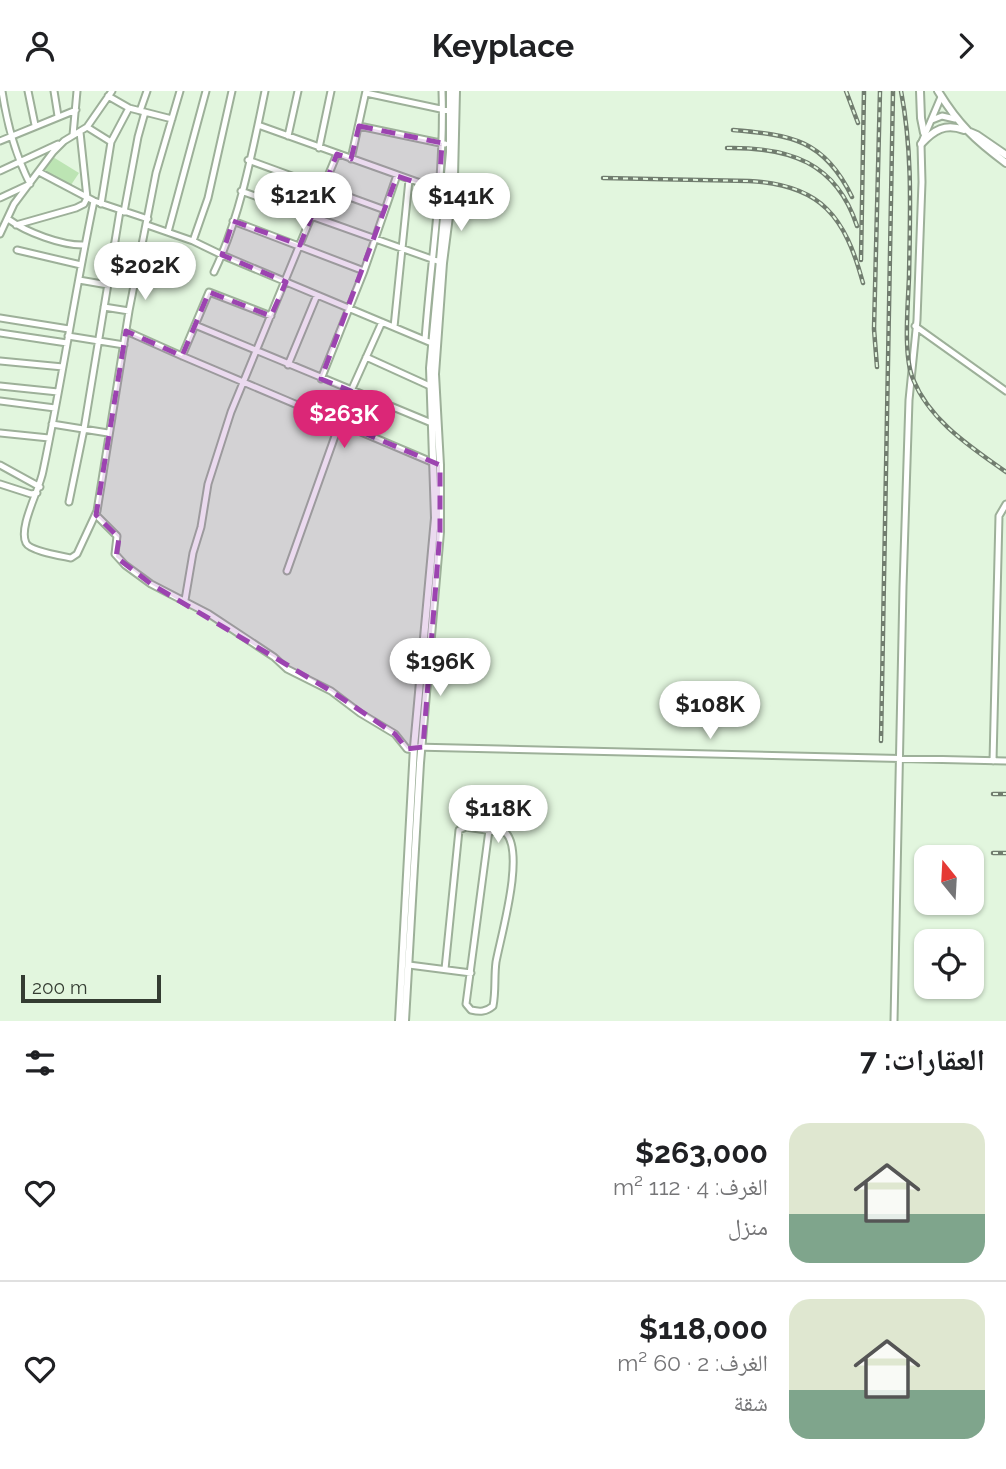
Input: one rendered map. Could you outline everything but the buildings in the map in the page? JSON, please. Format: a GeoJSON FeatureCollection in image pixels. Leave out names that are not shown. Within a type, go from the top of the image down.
{"type":"FeatureCollection","features":[{"type":"Feature","properties":{"kind":"main road"},"geometry":{"type":"LineString","coordinates":[[405,1021],[422,747],[440,532],[433,387],[446,110],[450,91]]}},
{"type":"Feature","properties":{"kind":"main road"},"geometry":{"type":"LineString","coordinates":[[438,261],[454,177],[456,91]]}},
{"type":"Feature","properties":{"kind":"main road"},"geometry":{"type":"LineString","coordinates":[[920,91],[924,133]]}},
{"type":"Feature","properties":{"kind":"main road"},"geometry":{"type":"LineString","coordinates":[[939,94],[975,141],[1006,163]]}},
{"type":"Feature","properties":{"kind":"main road"},"geometry":{"type":"LineString","coordinates":[[921,144],[942,127],[955,127],[977,135],[1006,155]]}},
{"type":"Feature","properties":{"kind":"main road"},"geometry":{"type":"LineString","coordinates":[[399,1021],[414,749],[434,530],[437,464]]}},
{"type":"Feature","properties":{"kind":"street"},"geometry":{"type":"LineString","coordinates":[[28,91],[35,125]]}},
{"type":"Feature","properties":{"kind":"street"},"geometry":{"type":"LineString","coordinates":[[54,91],[58,116]]}},
{"type":"Feature","properties":{"kind":"street"},"geometry":{"type":"LineString","coordinates":[[73,135],[77,91]]}},
{"type":"Feature","properties":{"kind":"street"},"geometry":{"type":"LineString","coordinates":[[69,502],[122,211],[147,91]]}},
{"type":"Feature","properties":{"kind":"street"},"geometry":{"type":"LineString","coordinates":[[94,201],[52,424],[38,490],[26,522],[25,538],[26,545],[32,549],[74,557],[96,515],[126,331],[161,153],[180,91]]}},
{"type":"Feature","properties":{"kind":"street"},"geometry":{"type":"LineString","coordinates":[[169,232],[206,91]]}},
{"type":"Feature","properties":{"kind":"street"},"geometry":{"type":"LineString","coordinates":[[192,241],[208,198],[232,91]]}},
{"type":"Feature","properties":{"kind":"street"},"geometry":{"type":"LineString","coordinates":[[214,272],[242,191],[265,91]]}},
{"type":"Feature","properties":{"kind":"street"},"geometry":{"type":"LineString","coordinates":[[288,136],[298,91]]}},
{"type":"Feature","properties":{"kind":"street"},"geometry":{"type":"LineString","coordinates":[[319,148],[331,91]]}},
{"type":"Feature","properties":{"kind":"street"},"geometry":{"type":"LineString","coordinates":[[351,159],[366,92],[446,110],[442,91]]}},
{"type":"Feature","properties":{"kind":"street"},"geometry":{"type":"LineString","coordinates":[[0,171],[20,164],[80,132],[87,127],[110,93],[129,108],[172,119]]}},
{"type":"Feature","properties":{"kind":"street"},"geometry":{"type":"LineString","coordinates":[[2,94],[10,136],[30,184]]}},
{"type":"Feature","properties":{"kind":"street"},"geometry":{"type":"LineString","coordinates":[[894,1021],[909,413],[922,183],[921,144],[939,94]]}},
{"type":"Feature","properties":{"kind":"street"},"geometry":{"type":"LineString","coordinates":[[101,204],[111,142],[129,108]]}},
{"type":"Feature","properties":{"kind":"street"},"geometry":{"type":"LineString","coordinates":[[0,141],[76,110]]}},
{"type":"Feature","properties":{"kind":"street"},"geometry":{"type":"LineString","coordinates":[[930,122],[942,116],[956,119]]}},
{"type":"Feature","properties":{"kind":"street"},"geometry":{"type":"LineString","coordinates":[[258,125],[442,191]]}},
{"type":"Feature","properties":{"kind":"street"},"geometry":{"type":"LineString","coordinates":[[359,126],[446,144]]}},
{"type":"Feature","properties":{"kind":"street"},"geometry":{"type":"LineString","coordinates":[[87,127],[111,142]]}},
{"type":"Feature","properties":{"kind":"street"},"geometry":{"type":"LineString","coordinates":[[16,225],[83,204],[87,198],[80,132]]}},
{"type":"Feature","properties":{"kind":"street"},"geometry":{"type":"LineString","coordinates":[[0,234],[14,204],[64,141]]}},
{"type":"Feature","properties":{"kind":"street"},"geometry":{"type":"LineString","coordinates":[[185,600],[209,479],[243,382],[337,154]]}},
{"type":"Feature","properties":{"kind":"street"},"geometry":{"type":"LineString","coordinates":[[248,160],[385,210]]}},
{"type":"Feature","properties":{"kind":"street"},"geometry":{"type":"LineString","coordinates":[[39,172],[87,198],[434,345]]}},
{"type":"Feature","properties":{"kind":"street"},"geometry":{"type":"LineString","coordinates":[[321,379],[364,271],[397,175]]}},
{"type":"Feature","properties":{"kind":"street"},"geometry":{"type":"LineString","coordinates":[[394,327],[408,180]]}},
{"type":"Feature","properties":{"kind":"street"},"geometry":{"type":"LineString","coordinates":[[0,198],[30,184]]}},
{"type":"Feature","properties":{"kind":"street"},"geometry":{"type":"LineString","coordinates":[[242,191],[438,261],[425,340]]}},
{"type":"Feature","properties":{"kind":"street"},"geometry":{"type":"LineString","coordinates":[[8,194],[14,204]]}},
{"type":"Feature","properties":{"kind":"street"},"geometry":{"type":"LineString","coordinates":[[8,216],[24,230],[65,244],[85,245]]}},
{"type":"Feature","properties":{"kind":"street"},"geometry":{"type":"LineString","coordinates":[[0,223],[8,216]]}},
{"type":"Feature","properties":{"kind":"street"},"geometry":{"type":"LineString","coordinates":[[233,221],[364,271]]}},
{"type":"Feature","properties":{"kind":"street"},"geometry":{"type":"LineString","coordinates":[[17,250],[81,265]]}},
{"type":"Feature","properties":{"kind":"street"},"geometry":{"type":"LineString","coordinates":[[79,281],[108,285]]}},
{"type":"Feature","properties":{"kind":"street"},"geometry":{"type":"LineString","coordinates":[[182,356],[210,292],[271,316]]}},
{"type":"Feature","properties":{"kind":"street"},"geometry":{"type":"LineString","coordinates":[[288,365],[317,295]]}},
{"type":"Feature","properties":{"kind":"street"},"geometry":{"type":"LineString","coordinates":[[104,307],[130,311]]}},
{"type":"Feature","properties":{"kind":"street"},"geometry":{"type":"LineString","coordinates":[[0,319],[68,336]]}},
{"type":"Feature","properties":{"kind":"street"},"geometry":{"type":"LineString","coordinates":[[287,571],[351,391],[382,322]]}},
{"type":"Feature","properties":{"kind":"street"},"geometry":{"type":"LineString","coordinates":[[195,325],[435,424]]}},
{"type":"Feature","properties":{"kind":"street"},"geometry":{"type":"LineString","coordinates":[[915,326],[1006,390]]}},
{"type":"Feature","properties":{"kind":"street"},"geometry":{"type":"LineString","coordinates":[[126,331],[437,464]]}},
{"type":"Feature","properties":{"kind":"street"},"geometry":{"type":"LineString","coordinates":[[0,333],[68,336],[124,345]]}},
{"type":"Feature","properties":{"kind":"street"},"geometry":{"type":"LineString","coordinates":[[366,357],[433,387]]}},
{"type":"Feature","properties":{"kind":"street"},"geometry":{"type":"LineString","coordinates":[[0,361],[63,367]]}},
{"type":"Feature","properties":{"kind":"street"},"geometry":{"type":"LineString","coordinates":[[0,386],[58,392]]}},
{"type":"Feature","properties":{"kind":"street"},"geometry":{"type":"LineString","coordinates":[[0,401],[55,408]]}},
{"type":"Feature","properties":{"kind":"street"},"geometry":{"type":"LineString","coordinates":[[52,424],[108,433]]}},
{"type":"Feature","properties":{"kind":"street"},"geometry":{"type":"LineString","coordinates":[[0,433],[49,438]]}},
{"type":"Feature","properties":{"kind":"street"},"geometry":{"type":"LineString","coordinates":[[0,465],[38,490]]}},
{"type":"Feature","properties":{"kind":"street"},"geometry":{"type":"LineString","coordinates":[[0,484],[32,494],[38,490]]}},
{"type":"Feature","properties":{"kind":"street"},"geometry":{"type":"LineString","coordinates":[[993,761],[999,516],[1006,504]]}},
{"type":"Feature","properties":{"kind":"street"},"geometry":{"type":"LineString","coordinates":[[96,515],[117,535],[115,554],[120,561],[162,591],[185,600],[269,653],[287,669],[331,691],[395,734],[407,749],[422,747],[1006,761]]}},
{"type":"Feature","properties":{"kind":"street"},"geometry":{"type":"LineString","coordinates":[[446,969],[459,830],[466,827],[489,830],[506,833],[512,849],[512,878],[496,965],[493,1006],[477,1012],[467,1008],[489,830]]}},
{"type":"Feature","properties":{"kind":"street"},"geometry":{"type":"LineString","coordinates":[[409,965],[471,973]]}},
{"type":"Feature","properties":{"kind":"highlighted area"},"geometry":{"type":"Polygon","coordinates":[[[359,126],[442,143],[439,190],[397,176],[321,379],[351,391],[340,423],[440,465],[440,532],[423,747],[407,749],[395,734],[331,691],[151,584],[116,557],[119,538],[96,515],[126,331],[182,356],[209,292],[271,316],[286,282],[222,255],[233,221],[300,245],[337,154],[351,159],[359,126]]]}},
{"type":"Feature","properties":{"kind":"green space"},"geometry":{"type":"Polygon","coordinates":[[[53,157],[79,173],[69,188],[43,172],[53,157]]]}},
{"type":"Feature","properties":{"kind":"railway"},"geometry":{"type":"LineString","coordinates":[[846,91],[858,123]]}},
{"type":"Feature","properties":{"kind":"railway"},"geometry":{"type":"LineString","coordinates":[[861,260],[864,91]]}},
{"type":"Feature","properties":{"kind":"railway"},"geometry":{"type":"LineString","coordinates":[[877,367],[874,329],[880,91]]}},
{"type":"Feature","properties":{"kind":"railway"},"geometry":{"type":"LineString","coordinates":[[881,741],[893,91]]}},
{"type":"Feature","properties":{"kind":"railway"},"geometry":{"type":"LineString","coordinates":[[901,91],[910,184],[907,329],[910,369],[920,394],[941,420],[966,443],[1006,472]]}},
{"type":"Feature","properties":{"kind":"railway"},"geometry":{"type":"LineString","coordinates":[[733,130],[772,134],[804,144],[830,163],[852,197]]}},
{"type":"Feature","properties":{"kind":"railway"},"geometry":{"type":"LineString","coordinates":[[727,148],[771,151],[790,155],[807,163],[823,173],[837,187],[857,226]]}},
{"type":"Feature","properties":{"kind":"railway"},"geometry":{"type":"LineString","coordinates":[[603,178],[749,181],[795,189],[827,209],[838,223],[848,240],[863,283]]}},
{"type":"Feature","properties":{"kind":"railway"},"geometry":{"type":"LineString","coordinates":[[993,794],[1006,794]]}},
{"type":"Feature","properties":{"kind":"railway"},"geometry":{"type":"LineString","coordinates":[[993,853],[1006,853]]}}]}
